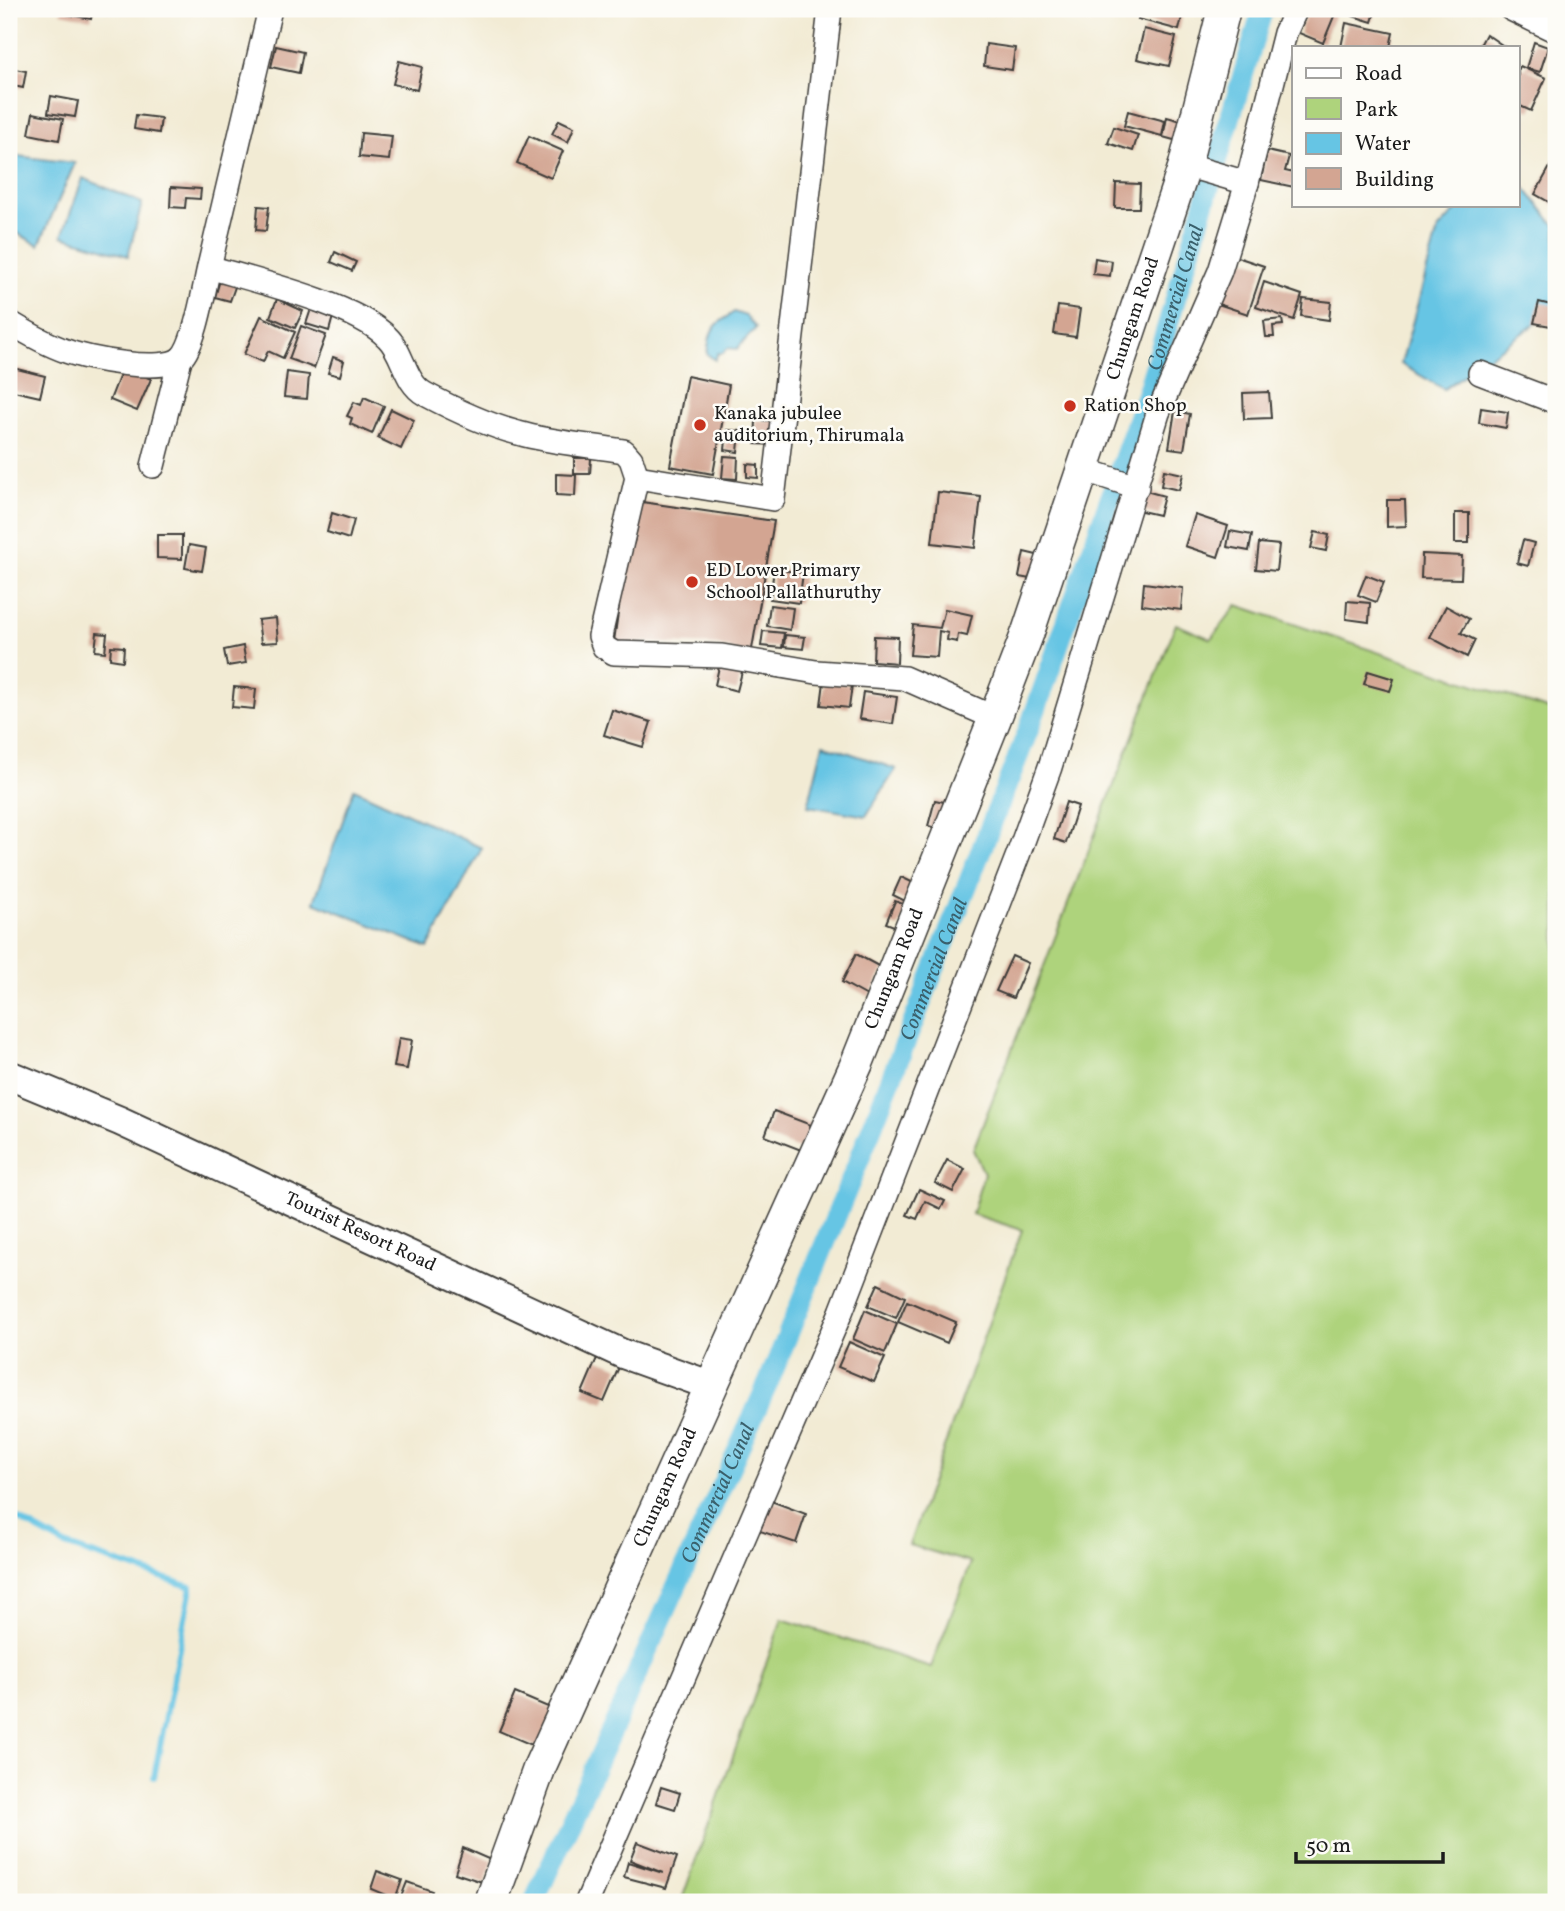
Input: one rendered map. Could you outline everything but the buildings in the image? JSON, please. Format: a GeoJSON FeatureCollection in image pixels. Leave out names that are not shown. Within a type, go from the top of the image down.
{"type":"FeatureCollection","features":[{"type":"Feature","properties":{"kind":"main road","name":"Chungam Road"},"geometry":{"type":"LineString","coordinates":[[491,1902],[540,1766],[857,1063],[995,718],[1028,632],[1185,165],[1224,9]]}},
{"type":"Feature","properties":{"kind":"street"},"geometry":{"type":"LineString","coordinates":[[153,466],[180,359],[190,345],[270,9]]}},
{"type":"Feature","properties":{"kind":"street"},"geometry":{"type":"LineString","coordinates":[[637,477],[773,499],[830,9]]}},
{"type":"Feature","properties":{"kind":"street"},"geometry":{"type":"LineString","coordinates":[[587,1902],[841,1312],[1050,767],[1158,413],[1220,271],[1247,183],[1285,33],[1296,9]]}},
{"type":"Feature","properties":{"kind":"street"},"geometry":{"type":"LineString","coordinates":[[1511,9],[1556,31]]}},
{"type":"Feature","properties":{"kind":"street"},"geometry":{"type":"LineString","coordinates":[[1185,165],[1247,183]]}},
{"type":"Feature","properties":{"kind":"street"},"geometry":{"type":"LineString","coordinates":[[209,267],[336,308],[370,323],[389,338],[398,351],[409,378],[421,392],[518,433],[624,451],[631,459],[637,477],[600,636],[604,648],[614,653],[722,656],[816,672],[904,678],[995,718]]}},
{"type":"Feature","properties":{"kind":"street"},"geometry":{"type":"LineString","coordinates":[[9,322],[65,351],[84,356],[154,366],[169,365],[180,359]]}},
{"type":"Feature","properties":{"kind":"street"},"geometry":{"type":"LineString","coordinates":[[1480,373],[1556,402]]}},
{"type":"Feature","properties":{"kind":"street"},"geometry":{"type":"LineString","coordinates":[[1082,470],[1136,488]]}},
{"type":"Feature","properties":{"kind":"street","name":"Tourist Resort Road"},"geometry":{"type":"LineString","coordinates":[[9,1075],[120,1121],[623,1354],[712,1386]]}},
{"type":"Feature","properties":{"kind":"green space"},"geometry":{"type":"Polygon","coordinates":[[[1237,605],[1556,712],[1556,1902],[681,1902],[782,1619],[931,1667],[971,1563],[909,1545],[1022,1230],[972,1214],[984,1173],[973,1150],[1176,624],[1211,639],[1237,605]]]}},
{"type":"Feature","properties":{"kind":"water"},"geometry":{"type":"Polygon","coordinates":[[[9,155],[75,163],[39,245],[9,229],[9,155]]]}},
{"type":"Feature","properties":{"kind":"water"},"geometry":{"type":"Polygon","coordinates":[[[83,178],[142,203],[128,256],[62,236],[83,178]]]}},
{"type":"Feature","properties":{"kind":"water"},"geometry":{"type":"Polygon","coordinates":[[[1520,182],[1556,226],[1556,309],[1444,389],[1401,364],[1438,230],[1460,206],[1520,206],[1520,182]]]}},
{"type":"Feature","properties":{"kind":"water"},"geometry":{"type":"Polygon","coordinates":[[[734,312],[746,316],[756,328],[737,349],[728,348],[723,353],[718,353],[715,360],[707,354],[710,337],[717,325],[734,312]]]}},
{"type":"Feature","properties":{"kind":"water"},"geometry":{"type":"Polygon","coordinates":[[[823,744],[896,769],[866,816],[808,806],[823,744]]]}},
{"type":"Feature","properties":{"kind":"water"},"geometry":{"type":"Polygon","coordinates":[[[354,789],[482,848],[428,948],[314,902],[354,789]]]}},
{"type":"Feature","properties":{"kind":"waterway","name":"Commercial Canal"},"geometry":{"type":"LineString","coordinates":[[534,1902],[769,1381],[1030,726],[1148,390],[1263,9]]}},
{"type":"Feature","properties":{"kind":"waterway"},"geometry":{"type":"LineString","coordinates":[[9,1514],[65,1545],[191,1587],[154,1777]]}},
{"type":"Feature","properties":{"kind":"place","name":"Ration Shop"},"geometry":{"type":"Point","coordinates":[1070,406]}},
{"type":"Feature","properties":{"kind":"place","name":"Kanaka jubulee auditorium, Thirumala"},"geometry":{"type":"Point","coordinates":[700,425]}},
{"type":"Feature","properties":{"kind":"place","name":"ED Lower Primary School Pallathuruthy"},"geometry":{"type":"Point","coordinates":[692,582]}}]}
